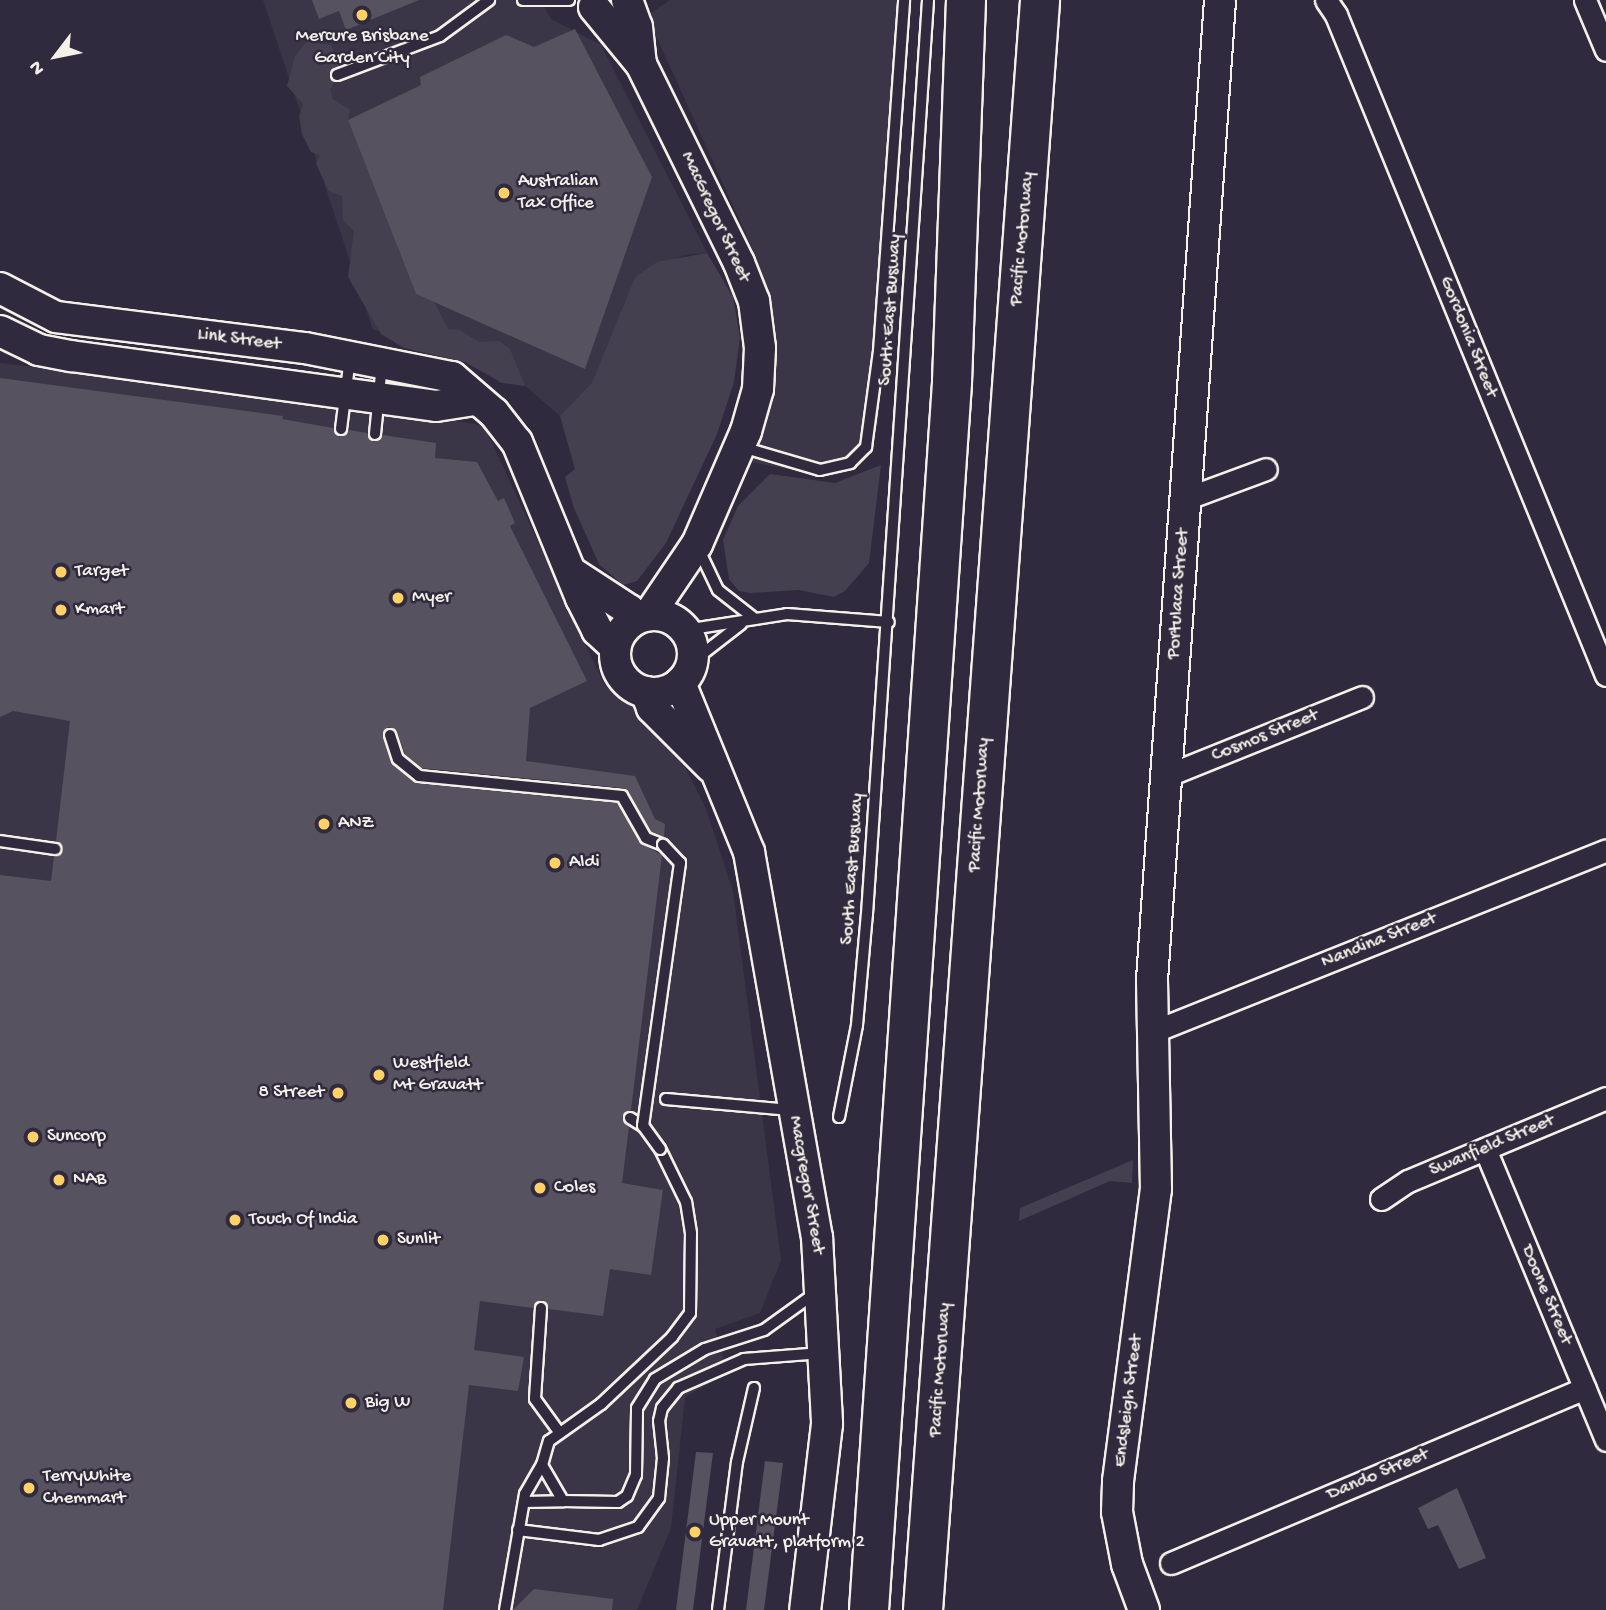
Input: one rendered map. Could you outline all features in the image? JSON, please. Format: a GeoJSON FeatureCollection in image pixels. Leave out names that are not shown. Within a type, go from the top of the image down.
{"type":"FeatureCollection","features":[{"type":"Feature","properties":{"kind":"highway"},"geometry":{"type":"LineString","coordinates":[[869,1610],[951,382],[967,0]]}},
{"type":"Feature","properties":{"kind":"highway","name":"Pacific Motorway"},"geometry":{"type":"LineString","coordinates":[[923,1610],[1040,0]]}},
{"type":"Feature","properties":{"kind":"street","name":"MacGregor Street"},"geometry":{"type":"LineString","coordinates":[[628,0],[638,27],[641,64]]}},
{"type":"Feature","properties":{"kind":"street","name":"Portulaca Street"},"geometry":{"type":"LineString","coordinates":[[1156,1189],[1152,1032],[1185,499],[1220,0]]}},
{"type":"Feature","properties":{"kind":"street","name":"Gordonia Street"},"geometry":{"type":"LineString","coordinates":[[1326,0],[1336,15],[1606,675]]}},
{"type":"Feature","properties":{"kind":"street"},"geometry":{"type":"LineString","coordinates":[[1585,0],[1606,50]]}},
{"type":"Feature","properties":{"kind":"street","name":"MacGregor Street"},"geometry":{"type":"LineString","coordinates":[[588,2],[641,64],[754,301],[760,348],[758,388],[739,446],[697,544],[681,573],[685,587],[662,622]]}},
{"type":"Feature","properties":{"kind":"street","name":"Link Street"},"geometry":{"type":"LineString","coordinates":[[0,288],[56,317],[351,356],[452,377],[475,400],[494,413],[517,442],[597,630],[615,647]]}},
{"type":"Feature","properties":{"kind":"street","name":"Link Street"},"geometry":{"type":"LineString","coordinates":[[0,331],[40,350],[71,356],[436,406],[475,400]]}},
{"type":"Feature","properties":{"kind":"street"},"geometry":{"type":"LineString","coordinates":[[1185,499],[1266,469]]}},
{"type":"Feature","properties":{"kind":"street"},"geometry":{"type":"LineString","coordinates":[[574,574],[629,610],[662,622],[686,672],[658,693],[646,692],[625,681],[615,659],[615,647],[619,636],[662,622]]}},
{"type":"Feature","properties":{"kind":"street","name":"Macgregor Street"},"geometry":{"type":"LineString","coordinates":[[686,672],[690,698],[713,769],[749,852],[822,1288],[827,1424],[805,1610]]}},
{"type":"Feature","properties":{"kind":"street","name":"Macgregor Street"},"geometry":{"type":"LineString","coordinates":[[646,692],[652,708],[713,769]]}},
{"type":"Feature","properties":{"kind":"street","name":"Cosmos Street"},"geometry":{"type":"LineString","coordinates":[[1168,775],[1362,697]]}},
{"type":"Feature","properties":{"kind":"street","name":"Nandina Street"},"geometry":{"type":"LineString","coordinates":[[1152,1032],[1606,850]]}},
{"type":"Feature","properties":{"kind":"street","name":"Swanfield Street"},"geometry":{"type":"LineString","coordinates":[[1381,1199],[1408,1181],[1606,1098]]}},
{"type":"Feature","properties":{"kind":"street","name":"Doone Street"},"geometry":{"type":"LineString","coordinates":[[1485,1149],[1606,1440]]}},
{"type":"Feature","properties":{"kind":"street","name":"Endsleigh Street"},"geometry":{"type":"LineString","coordinates":[[1144,1610],[1127,1564],[1117,1512],[1156,1189]]}},
{"type":"Feature","properties":{"kind":"street","name":"Dando Street"},"geometry":{"type":"LineString","coordinates":[[1171,1563],[1585,1388]]}},
{"type":"Feature","properties":{"kind":"lane"},"geometry":{"type":"LineString","coordinates":[[337,75],[440,36],[489,0]]}},
{"type":"Feature","properties":{"kind":"lane"},"geometry":{"type":"LineString","coordinates":[[523,0],[588,2]]}},
{"type":"Feature","properties":{"kind":"lane"},"geometry":{"type":"LineString","coordinates":[[739,446],[820,470],[850,463],[866,447],[879,351],[904,0]]}},
{"type":"Feature","properties":{"kind":"lane","name":"South East Busway"},"geometry":{"type":"LineString","coordinates":[[839,1117],[858,1025],[888,622],[928,0]]}},
{"type":"Feature","properties":{"kind":"lane"},"geometry":{"type":"LineString","coordinates":[[341,429],[351,356]]}},
{"type":"Feature","properties":{"kind":"lane"},"geometry":{"type":"LineString","coordinates":[[375,434],[383,361]]}},
{"type":"Feature","properties":{"kind":"lane"},"geometry":{"type":"LineString","coordinates":[[697,544],[712,583],[726,599],[755,619]]}},
{"type":"Feature","properties":{"kind":"lane"},"geometry":{"type":"LineString","coordinates":[[662,622],[741,624],[755,619],[809,614],[888,622]]}},
{"type":"Feature","properties":{"kind":"lane"},"geometry":{"type":"LineString","coordinates":[[686,672],[741,624]]}},
{"type":"Feature","properties":{"kind":"lane"},"geometry":{"type":"LineString","coordinates":[[390,735],[398,759],[419,776],[622,796],[646,838],[663,845],[680,863],[643,1126]]}},
{"type":"Feature","properties":{"kind":"lane"},"geometry":{"type":"LineString","coordinates":[[0,841],[55,849]]}},
{"type":"Feature","properties":{"kind":"lane"},"geometry":{"type":"LineString","coordinates":[[666,1099],[793,1111]]}},
{"type":"Feature","properties":{"kind":"lane"},"geometry":{"type":"LineString","coordinates":[[505,1610],[524,1502],[542,1465],[549,1441],[601,1404],[672,1337],[690,1313],[691,1233],[686,1202],[660,1150],[643,1126],[630,1118]]}},
{"type":"Feature","properties":{"kind":"lane"},"geometry":{"type":"LineString","coordinates":[[524,1502],[563,1500],[607,1505],[627,1496],[636,1475],[637,1408],[655,1380],[705,1349],[764,1330],[822,1288]]}},
{"type":"Feature","properties":{"kind":"lane"},"geometry":{"type":"LineString","coordinates":[[541,1308],[535,1399],[559,1432]]}},
{"type":"Feature","properties":{"kind":"lane"},"geometry":{"type":"LineString","coordinates":[[519,1530],[599,1541],[638,1527],[659,1498],[663,1458],[659,1421],[662,1408],[678,1388],[744,1359],[824,1352]]}},
{"type":"Feature","properties":{"kind":"lane"},"geometry":{"type":"LineString","coordinates":[[718,1610],[737,1462],[754,1388]]}},
{"type":"Feature","properties":{"kind":"lane"},"geometry":{"type":"LineString","coordinates":[[542,1465],[563,1500]]}},
{"type":"Feature","properties":{"kind":"shaded area"},"geometry":{"type":"Polygon","coordinates":[[[263,0],[541,0],[551,19],[601,45],[707,253],[684,255],[635,277],[592,384],[560,416],[506,369],[448,338],[373,330],[263,0]]]}},
{"type":"Feature","properties":{"kind":"shaded area"},"geometry":{"type":"Polygon","coordinates":[[[670,0],[909,0],[901,152],[878,423],[869,452],[849,470],[815,474],[750,462],[771,402],[774,347],[769,301],[755,254],[647,16],[670,0]]]}},
{"type":"Feature","properties":{"kind":"shaded area"},"geometry":{"type":"Polygon","coordinates":[[[308,40],[331,45],[340,68],[330,90],[333,99],[350,110],[348,120],[416,294],[434,302],[449,330],[458,329],[479,342],[499,341],[510,349],[525,386],[502,383],[465,362],[404,348],[381,334],[348,277],[354,231],[343,220],[342,196],[329,191],[316,164],[320,155],[311,152],[302,134],[299,116],[303,104],[287,86],[295,56],[308,40]]]}},
{"type":"Feature","properties":{"kind":"shaded area"},"geometry":{"type":"Polygon","coordinates":[[[707,253],[733,297],[740,337],[734,382],[717,434],[666,543],[637,581],[623,585],[599,564],[574,508],[565,477],[575,469],[560,416],[592,383],[635,277],[657,262],[707,253]]]}},
{"type":"Feature","properties":{"kind":"shaded area","name":"Westfield Mt Gravatt"},"geometry":{"type":"Polygon","coordinates":[[[0,363],[425,415],[484,426],[605,686],[643,712],[679,755],[706,809],[733,891],[781,1260],[760,1313],[715,1329],[728,1373],[685,1397],[671,1528],[637,1610],[0,1610],[0,363]]]}},
{"type":"Feature","properties":{"kind":"shaded area"},"geometry":{"type":"Polygon","coordinates":[[[881,465],[869,563],[845,591],[834,597],[799,590],[750,593],[739,591],[729,579],[723,540],[738,506],[770,474],[835,483],[881,465]]]}},
{"type":"Feature","properties":{"kind":"shaded area"},"geometry":{"type":"Polygon","coordinates":[[[1133,1160],[1132,1183],[1110,1181],[1019,1221],[1020,1208],[1133,1160]]]}},
{"type":"Feature","properties":{"kind":"building","name":"Mercure Brisbane Garden City"},"geometry":{"type":"Polygon","coordinates":[[[312,0],[419,0],[346,30],[339,11],[319,19],[312,0]]]}},
{"type":"Feature","properties":{"kind":"building"},"geometry":{"type":"Polygon","coordinates":[[[575,29],[652,177],[585,369],[416,294],[348,120],[421,85],[420,77],[506,35],[534,47],[575,29]]]}},
{"type":"Feature","properties":{"kind":"building","name":"Westfield Mt Gravatt"},"geometry":{"type":"Polygon","coordinates":[[[0,378],[283,416],[282,419],[333,428],[339,437],[349,430],[367,433],[374,442],[383,435],[436,443],[435,458],[477,462],[498,501],[504,498],[515,523],[510,526],[587,681],[530,708],[526,761],[635,776],[655,819],[665,824],[664,837],[651,832],[623,788],[422,768],[405,754],[396,730],[388,727],[383,733],[391,762],[415,783],[617,803],[640,843],[662,855],[631,1110],[622,1117],[629,1127],[622,1183],[663,1190],[651,1275],[610,1269],[603,1316],[549,1309],[542,1300],[533,1308],[480,1301],[474,1350],[524,1357],[518,1391],[469,1385],[443,1610],[0,1610],[0,875],[51,881],[54,857],[63,849],[56,841],[70,721],[13,711],[0,717],[0,378]]]}},
{"type":"Feature","properties":{"kind":"building","name":"Upper Mount Gravatt, platform 2"},"geometry":{"type":"Polygon","coordinates":[[[696,1452],[713,1453],[693,1610],[676,1610],[696,1452]]]}},
{"type":"Feature","properties":{"kind":"building"},"geometry":{"type":"Polygon","coordinates":[[[765,1461],[783,1463],[764,1610],[746,1610],[765,1461]]]}},
{"type":"Feature","properties":{"kind":"building"},"geometry":{"type":"Polygon","coordinates":[[[1457,1488],[1486,1558],[1459,1569],[1438,1525],[1428,1529],[1418,1508],[1457,1488]]]}},
{"type":"Feature","properties":{"kind":"building"},"geometry":{"type":"Polygon","coordinates":[[[534,1589],[613,1599],[612,1610],[513,1610],[534,1589]]]}},
{"type":"Feature","properties":{"kind":"place","name":"Mercure Brisbane Garden City"},"geometry":{"type":"Point","coordinates":[362,15]}},
{"type":"Feature","properties":{"kind":"place","name":"Australian Tax Office"},"geometry":{"type":"Point","coordinates":[504,193]}},
{"type":"Feature","properties":{"kind":"place","name":"Target"},"geometry":{"type":"Point","coordinates":[61,572]}},
{"type":"Feature","properties":{"kind":"place","name":"Myer"},"geometry":{"type":"Point","coordinates":[398,598]}},
{"type":"Feature","properties":{"kind":"place","name":"Kmart"},"geometry":{"type":"Point","coordinates":[61,610]}},
{"type":"Feature","properties":{"kind":"place","name":"ANZ"},"geometry":{"type":"Point","coordinates":[324,824]}},
{"type":"Feature","properties":{"kind":"place","name":"Aldi"},"geometry":{"type":"Point","coordinates":[555,863]}},
{"type":"Feature","properties":{"kind":"place","name":"Westfield Mt Gravatt"},"geometry":{"type":"Point","coordinates":[379,1075]}},
{"type":"Feature","properties":{"kind":"place","name":"8 Street"},"geometry":{"type":"Point","coordinates":[338,1093]}},
{"type":"Feature","properties":{"kind":"place","name":"Suncorp"},"geometry":{"type":"Point","coordinates":[33,1137]}},
{"type":"Feature","properties":{"kind":"place","name":"NAB"},"geometry":{"type":"Point","coordinates":[59,1180]}},
{"type":"Feature","properties":{"kind":"place","name":"Coles"},"geometry":{"type":"Point","coordinates":[540,1188]}},
{"type":"Feature","properties":{"kind":"place","name":"Touch Of India"},"geometry":{"type":"Point","coordinates":[235,1220]}},
{"type":"Feature","properties":{"kind":"place","name":"Sunlit"},"geometry":{"type":"Point","coordinates":[383,1240]}},
{"type":"Feature","properties":{"kind":"place","name":"Big W"},"geometry":{"type":"Point","coordinates":[351,1403]}},
{"type":"Feature","properties":{"kind":"place","name":"TerryWhite Chemmart"},"geometry":{"type":"Point","coordinates":[29,1488]}},
{"type":"Feature","properties":{"kind":"place","name":"Upper Mount Gravatt, platform 2"},"geometry":{"type":"Point","coordinates":[695,1532]}}]}
